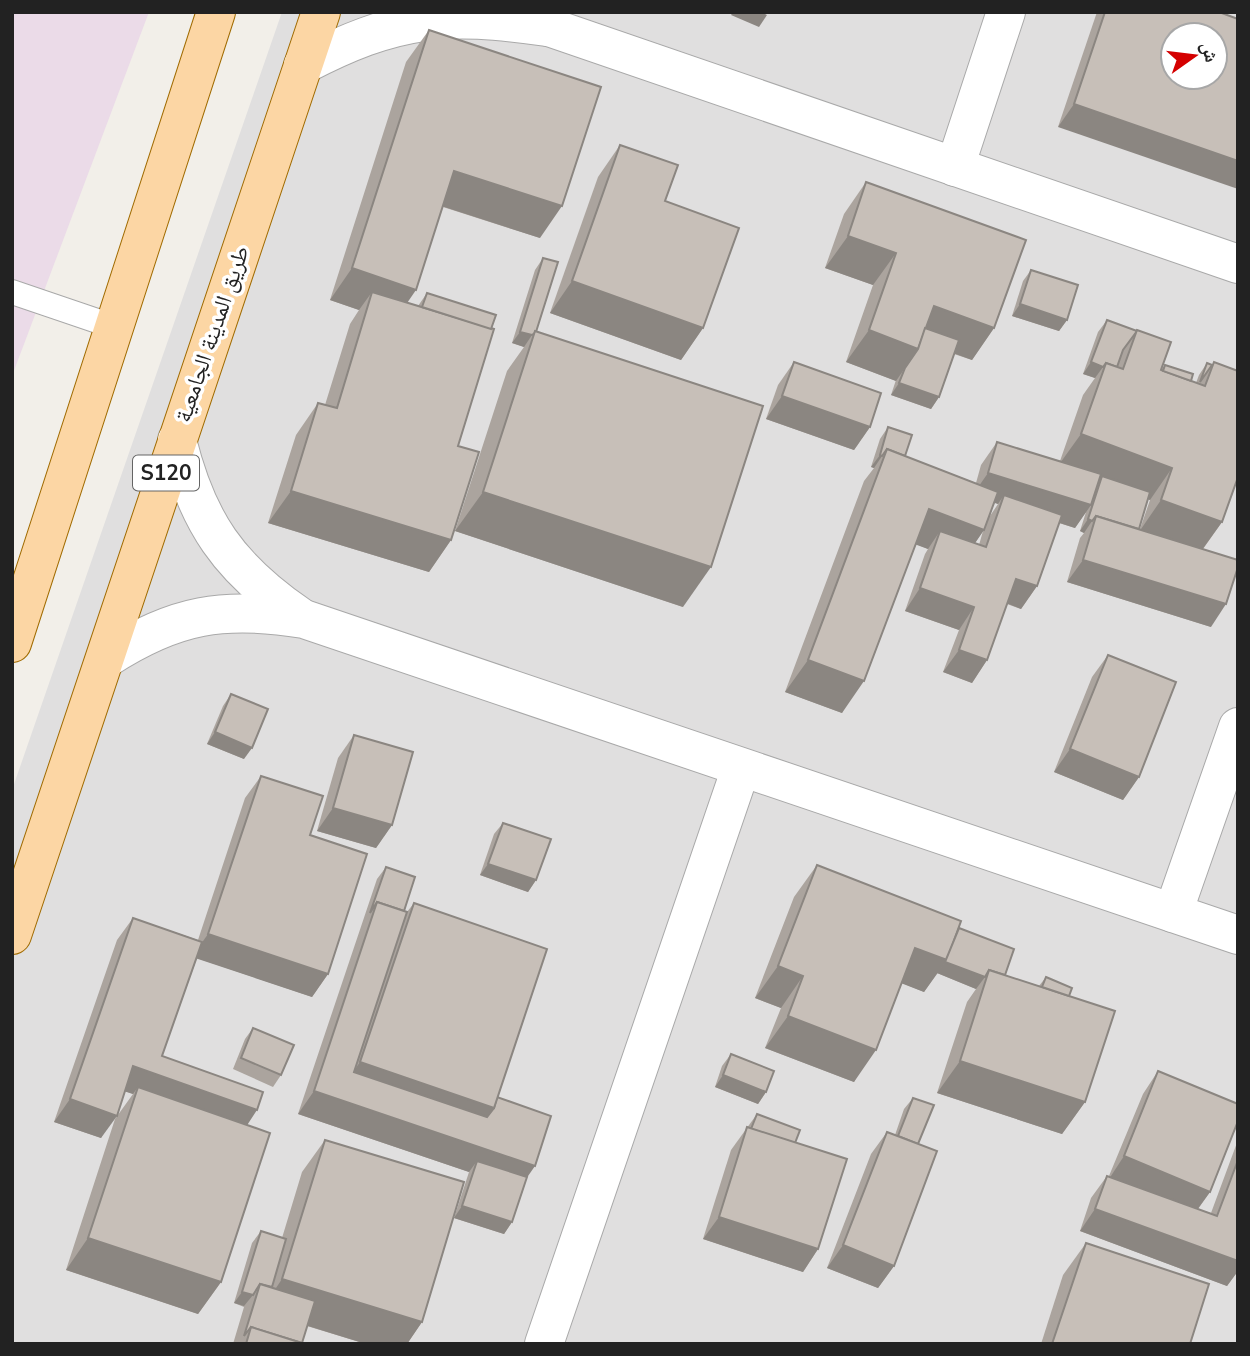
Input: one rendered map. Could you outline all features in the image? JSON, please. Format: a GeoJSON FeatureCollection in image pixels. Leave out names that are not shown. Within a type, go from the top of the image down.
{"type":"FeatureCollection","features":[{"type":"Feature","properties":{"kind":"main road"},"geometry":{"type":"LineString","coordinates":[[12,643],[112,326],[216,12]]}},
{"type":"Feature","properties":{"kind":"main road","name":"طريق المدينة الجامعية"},"geometry":{"type":"LineString","coordinates":[[12,935],[107,658],[177,440],[321,12]]}},
{"type":"Feature","properties":{"kind":"street"},"geometry":{"type":"LineString","coordinates":[[954,167],[1006,12]]}},
{"type":"Feature","properties":{"kind":"street"},"geometry":{"type":"LineString","coordinates":[[303,65],[351,40],[399,25],[450,18],[534,20],[1238,264]]}},
{"type":"Feature","properties":{"kind":"street"},"geometry":{"type":"LineString","coordinates":[[177,440],[188,484],[207,526],[233,562],[266,594],[304,619]]}},
{"type":"Feature","properties":{"kind":"street"},"geometry":{"type":"LineString","coordinates":[[107,658],[141,636],[179,620],[230,612],[262,612],[304,619],[1238,935]]}},
{"type":"Feature","properties":{"kind":"street"},"geometry":{"type":"LineString","coordinates":[[1173,913],[1238,727]]}},
{"type":"Feature","properties":{"kind":"street"},"geometry":{"type":"LineString","coordinates":[[544,1344],[741,768]]}},
{"type":"Feature","properties":{"kind":"lane"},"geometry":{"type":"LineString","coordinates":[[12,292],[112,326]]}},
{"type":"Feature","properties":{"kind":"shaded area"},"geometry":{"type":"Polygon","coordinates":[[[12,12],[149,12],[12,376],[12,12]]]}},
{"type":"Feature","properties":{"kind":"shaded area"},"geometry":{"type":"Polygon","coordinates":[[[282,12],[1238,12],[1238,1344],[12,1344],[12,790],[282,12]]]}},
{"type":"Feature","properties":{"kind":"building"},"geometry":{"type":"Polygon","coordinates":[[[1105,12],[1219,12],[1238,19],[1238,161],[1074,104],[1105,12]]]}},
{"type":"Feature","properties":{"kind":"building"},"geometry":{"type":"Polygon","coordinates":[[[429,30],[601,87],[562,206],[454,171],[416,290],[352,268],[429,30]]]}},
{"type":"Feature","properties":{"kind":"building"},"geometry":{"type":"Polygon","coordinates":[[[620,145],[678,165],[665,201],[739,228],[703,328],[572,281],[620,145]]]}},
{"type":"Feature","properties":{"kind":"building"},"geometry":{"type":"Polygon","coordinates":[[[866,182],[1026,240],[994,328],[934,306],[918,349],[869,330],[896,253],[848,236],[866,182]]]}},
{"type":"Feature","properties":{"kind":"building"},"geometry":{"type":"Polygon","coordinates":[[[543,258],[558,262],[536,332],[532,335],[520,332],[543,258]]]}},
{"type":"Feature","properties":{"kind":"building"},"geometry":{"type":"Polygon","coordinates":[[[1031,270],[1078,285],[1067,320],[1020,304],[1031,270]]]}},
{"type":"Feature","properties":{"kind":"building"},"geometry":{"type":"Polygon","coordinates":[[[372,292],[494,329],[458,446],[479,452],[451,540],[291,491],[318,403],[337,408],[372,292]]]}},
{"type":"Feature","properties":{"kind":"building"},"geometry":{"type":"Polygon","coordinates":[[[427,293],[496,315],[491,329],[422,307],[427,293]]]}},
{"type":"Feature","properties":{"kind":"building"},"geometry":{"type":"Polygon","coordinates":[[[1107,320],[1137,331],[1123,350],[1117,367],[1106,363],[1103,367],[1091,362],[1107,320]]]}},
{"type":"Feature","properties":{"kind":"building"},"geometry":{"type":"Polygon","coordinates":[[[925,328],[959,340],[939,397],[899,383],[918,349],[925,328]]]}},
{"type":"Feature","properties":{"kind":"building"},"geometry":{"type":"Polygon","coordinates":[[[1137,330],[1171,342],[1161,370],[1205,386],[1214,362],[1238,371],[1238,477],[1222,522],[1161,500],[1172,468],[1081,434],[1106,363],[1123,369],[1137,330]]]}},
{"type":"Feature","properties":{"kind":"building"},"geometry":{"type":"Polygon","coordinates":[[[535,331],[763,406],[711,567],[483,492],[535,331]]]}},
{"type":"Feature","properties":{"kind":"building"},"geometry":{"type":"Polygon","coordinates":[[[794,362],[881,393],[870,427],[782,396],[794,362]]]}},
{"type":"Feature","properties":{"kind":"building"},"geometry":{"type":"Polygon","coordinates":[[[1207,363],[1212,365],[1200,382],[1207,363]]]}},
{"type":"Feature","properties":{"kind":"building"},"geometry":{"type":"Polygon","coordinates":[[[1165,365],[1193,374],[1191,381],[1163,371],[1165,365]]]}},
{"type":"Feature","properties":{"kind":"building"},"geometry":{"type":"Polygon","coordinates":[[[888,427],[912,435],[905,456],[887,449],[880,455],[888,427]]]}},
{"type":"Feature","properties":{"kind":"building"},"geometry":{"type":"Polygon","coordinates":[[[997,442],[1101,474],[1091,505],[988,473],[997,442]]]}},
{"type":"Feature","properties":{"kind":"building"},"geometry":{"type":"Polygon","coordinates":[[[887,449],[998,492],[984,530],[929,509],[864,681],[808,660],[887,449]]]}},
{"type":"Feature","properties":{"kind":"building"},"geometry":{"type":"Polygon","coordinates":[[[1102,476],[1150,492],[1139,529],[1096,516],[1092,521],[1088,519],[1102,476]]]}},
{"type":"Feature","properties":{"kind":"building"},"geometry":{"type":"Polygon","coordinates":[[[1004,495],[1062,515],[1037,586],[1016,579],[987,660],[959,650],[974,607],[920,588],[940,531],[986,547],[1004,495]]]}},
{"type":"Feature","properties":{"kind":"building"},"geometry":{"type":"Polygon","coordinates":[[[1096,516],[1238,560],[1226,604],[1083,560],[1096,516]]]}},
{"type":"Feature","properties":{"kind":"building"},"geometry":{"type":"Polygon","coordinates":[[[1108,655],[1176,682],[1139,777],[1070,749],[1108,655]]]}},
{"type":"Feature","properties":{"kind":"building"},"geometry":{"type":"Polygon","coordinates":[[[231,694],[268,709],[252,748],[215,732],[231,694]]]}},
{"type":"Feature","properties":{"kind":"building"},"geometry":{"type":"Polygon","coordinates":[[[354,735],[413,752],[392,825],[333,808],[354,735]]]}},
{"type":"Feature","properties":{"kind":"building"},"geometry":{"type":"Polygon","coordinates":[[[261,776],[323,796],[310,835],[367,854],[328,974],[208,934],[261,776]]]}},
{"type":"Feature","properties":{"kind":"building"},"geometry":{"type":"Polygon","coordinates":[[[503,823],[551,839],[536,880],[488,864],[503,823]]]}},
{"type":"Feature","properties":{"kind":"building"},"geometry":{"type":"Polygon","coordinates":[[[817,865],[961,921],[947,960],[915,948],[876,1050],[788,1016],[803,976],[778,966],[817,865]]]}},
{"type":"Feature","properties":{"kind":"building"},"geometry":{"type":"Polygon","coordinates":[[[386,867],[415,877],[404,911],[377,902],[370,913],[386,867]]]}},
{"type":"Feature","properties":{"kind":"building"},"geometry":{"type":"Polygon","coordinates":[[[377,902],[407,912],[354,1072],[487,1117],[494,1108],[497,1097],[551,1116],[535,1166],[314,1091],[377,902]]]}},
{"type":"Feature","properties":{"kind":"building"},"geometry":{"type":"Polygon","coordinates":[[[414,903],[547,949],[494,1108],[360,1062],[414,903]]]}},
{"type":"Feature","properties":{"kind":"building"},"geometry":{"type":"Polygon","coordinates":[[[133,918],[202,942],[162,1056],[263,1092],[257,1110],[133,1066],[117,1116],[70,1099],[133,918]]]}},
{"type":"Feature","properties":{"kind":"building"},"geometry":{"type":"Polygon","coordinates":[[[959,928],[1014,949],[1005,975],[989,970],[985,977],[945,962],[959,928]]]}},
{"type":"Feature","properties":{"kind":"building"},"geometry":{"type":"Polygon","coordinates":[[[989,970],[1115,1011],[1085,1102],[960,1061],[989,970]]]}},
{"type":"Feature","properties":{"kind":"building"},"geometry":{"type":"Polygon","coordinates":[[[1046,977],[1072,988],[1069,996],[1042,987],[1046,977]]]}},
{"type":"Feature","properties":{"kind":"building"},"geometry":{"type":"Polygon","coordinates":[[[253,1028],[294,1045],[281,1075],[241,1058],[253,1028]]]}},
{"type":"Feature","properties":{"kind":"building"},"geometry":{"type":"Polygon","coordinates":[[[731,1054],[774,1071],[766,1092],[723,1075],[731,1054]]]}},
{"type":"Feature","properties":{"kind":"building"},"geometry":{"type":"Polygon","coordinates":[[[1158,1071],[1238,1104],[1238,1121],[1210,1192],[1124,1156],[1158,1071]]]}},
{"type":"Feature","properties":{"kind":"building"},"geometry":{"type":"Polygon","coordinates":[[[138,1087],[270,1133],[221,1282],[88,1238],[138,1087]]]}},
{"type":"Feature","properties":{"kind":"building"},"geometry":{"type":"Polygon","coordinates":[[[913,1098],[934,1105],[918,1144],[898,1136],[913,1098]]]}},
{"type":"Feature","properties":{"kind":"building"},"geometry":{"type":"Polygon","coordinates":[[[757,1114],[800,1130],[795,1143],[751,1129],[757,1114]]]}},
{"type":"Feature","properties":{"kind":"building"},"geometry":{"type":"Polygon","coordinates":[[[747,1127],[847,1159],[818,1249],[719,1217],[747,1127]]]}},
{"type":"Feature","properties":{"kind":"building"},"geometry":{"type":"Polygon","coordinates":[[[887,1132],[937,1151],[894,1266],[843,1245],[887,1132]]]}},
{"type":"Feature","properties":{"kind":"building"},"geometry":{"type":"Polygon","coordinates":[[[325,1140],[464,1182],[422,1322],[282,1279],[325,1140]]]}},
{"type":"Feature","properties":{"kind":"building"},"geometry":{"type":"Polygon","coordinates":[[[1238,1160],[1238,1261],[1095,1209],[1107,1176],[1217,1216],[1238,1160]]]}},
{"type":"Feature","properties":{"kind":"building"},"geometry":{"type":"Polygon","coordinates":[[[477,1161],[527,1177],[512,1222],[462,1206],[477,1161]]]}},
{"type":"Feature","properties":{"kind":"building"},"geometry":{"type":"Polygon","coordinates":[[[261,1231],[286,1239],[272,1287],[260,1284],[253,1295],[242,1292],[261,1231]]]}},
{"type":"Feature","properties":{"kind":"building"},"geometry":{"type":"Polygon","coordinates":[[[1086,1243],[1209,1284],[1190,1344],[1052,1344],[1086,1243]]]}},
{"type":"Feature","properties":{"kind":"building"},"geometry":{"type":"Polygon","coordinates":[[[260,1284],[315,1301],[302,1343],[251,1327],[244,1336],[260,1284]]]}},
{"type":"Feature","properties":{"kind":"building"},"geometry":{"type":"Polygon","coordinates":[[[251,1327],[305,1344],[246,1344],[251,1327]]]}}]}
